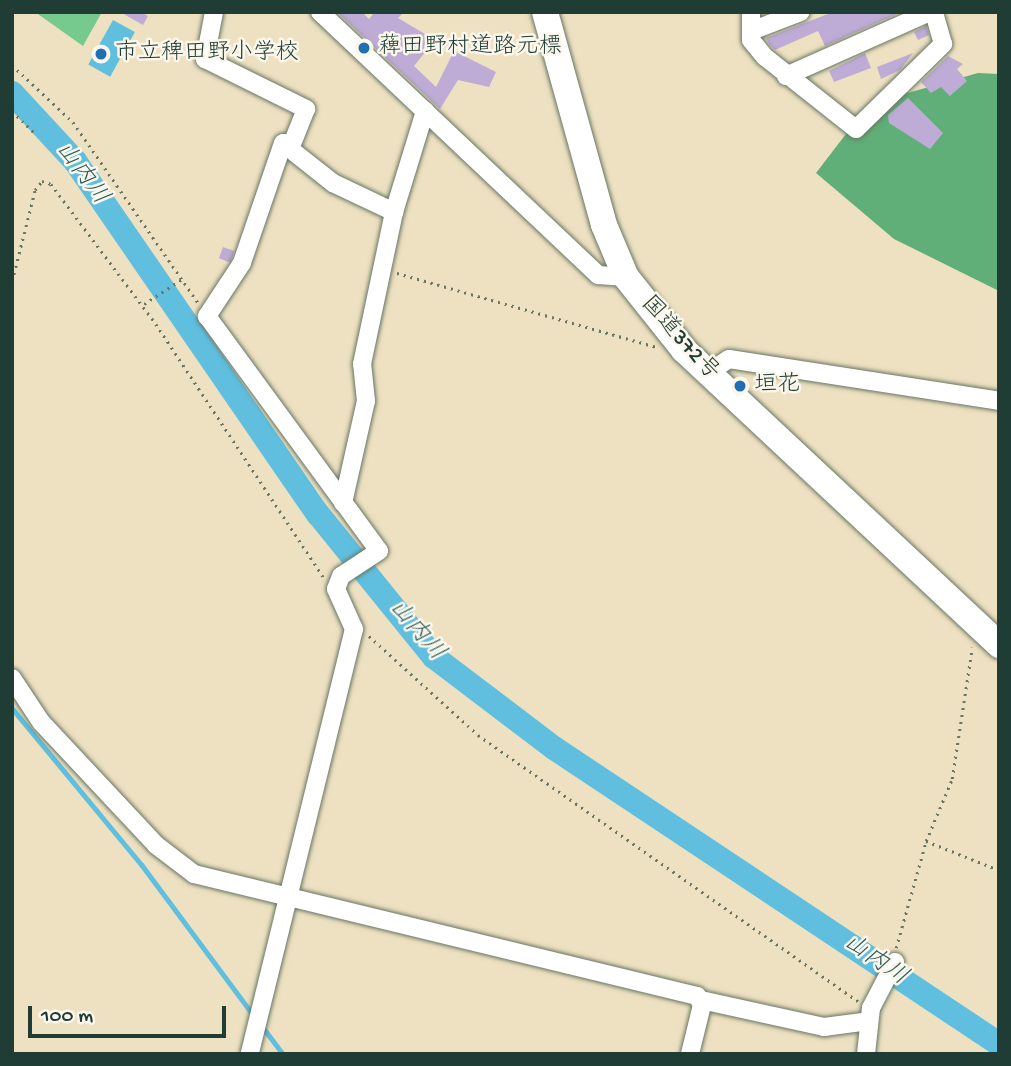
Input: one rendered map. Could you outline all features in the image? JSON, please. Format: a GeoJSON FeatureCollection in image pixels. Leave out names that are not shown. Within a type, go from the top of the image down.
{"type":"FeatureCollection","features":[{"type":"Feature","properties":{"kind":"highway","name":"国道372号"},"geometry":{"type":"LineString","coordinates":[[545,12],[604,225],[626,277],[684,349],[708,373],[999,645]]}},
{"type":"Feature","properties":{"kind":"street"},"geometry":{"type":"LineString","coordinates":[[214,12],[205,60],[306,109],[290,149]]}},
{"type":"Feature","properties":{"kind":"street"},"geometry":{"type":"LineString","coordinates":[[320,12],[598,275],[626,277]]}},
{"type":"Feature","properties":{"kind":"street"},"geometry":{"type":"LineString","coordinates":[[751,12],[751,40],[786,76],[856,129],[943,44],[932,12],[786,76]]}},
{"type":"Feature","properties":{"kind":"street"},"geometry":{"type":"LineString","coordinates":[[751,31],[801,12]]}},
{"type":"Feature","properties":{"kind":"street"},"geometry":{"type":"LineString","coordinates":[[343,503],[366,401],[362,365],[394,212],[425,111]]}},
{"type":"Feature","properties":{"kind":"street"},"geometry":{"type":"LineString","coordinates":[[250,1054],[354,629],[339,582],[379,551],[207,316],[242,263],[283,143],[332,183],[394,212]]}},
{"type":"Feature","properties":{"kind":"street"},"geometry":{"type":"LineString","coordinates":[[708,373],[729,359],[999,401]]}},
{"type":"Feature","properties":{"kind":"street"},"geometry":{"type":"LineString","coordinates":[[12,678],[41,722],[172,861],[194,874],[289,902],[824,1027],[870,1014]]}},
{"type":"Feature","properties":{"kind":"street"},"geometry":{"type":"LineString","coordinates":[[866,1054],[870,1014],[880,986],[895,962]]}},
{"type":"Feature","properties":{"kind":"street"},"geometry":{"type":"LineString","coordinates":[[690,1054],[701,1000]]}},
{"type":"Feature","properties":{"kind":"path"},"geometry":{"type":"LineString","coordinates":[[12,65],[73,122],[207,316]]}},
{"type":"Feature","properties":{"kind":"path"},"geometry":{"type":"LineString","coordinates":[[12,111],[36,134]]}},
{"type":"Feature","properties":{"kind":"path"},"geometry":{"type":"LineString","coordinates":[[12,281],[42,181],[51,184],[144,304],[318,572],[339,582]]}},
{"type":"Feature","properties":{"kind":"path"},"geometry":{"type":"LineString","coordinates":[[384,270],[611,335],[684,349]]}},
{"type":"Feature","properties":{"kind":"path"},"geometry":{"type":"LineString","coordinates":[[144,304],[182,279]]}},
{"type":"Feature","properties":{"kind":"path"},"geometry":{"type":"LineString","coordinates":[[895,962],[926,841],[953,779],[977,624]]}},
{"type":"Feature","properties":{"kind":"path"},"geometry":{"type":"LineString","coordinates":[[354,629],[363,630],[478,735],[870,1014]]}},
{"type":"Feature","properties":{"kind":"path"},"geometry":{"type":"LineString","coordinates":[[926,841],[999,870]]}},
{"type":"Feature","properties":{"kind":"green space"},"geometry":{"type":"Polygon","coordinates":[[[35,12],[102,12],[83,46],[35,12]]]}},
{"type":"Feature","properties":{"kind":"green space"},"geometry":{"type":"Polygon","coordinates":[[[978,73],[999,74],[999,291],[894,239],[816,173],[869,104],[978,73]]]}},
{"type":"Feature","properties":{"kind":"water"},"geometry":{"type":"Polygon","coordinates":[[[113,20],[135,32],[110,77],[88,65],[113,20]]]}},
{"type":"Feature","properties":{"kind":"building"},"geometry":{"type":"Polygon","coordinates":[[[120,12],[141,12],[148,16],[143,25],[120,12]]]}},
{"type":"Feature","properties":{"kind":"building"},"geometry":{"type":"Polygon","coordinates":[[[337,12],[362,12],[369,19],[375,12],[404,12],[398,18],[435,40],[414,66],[436,87],[454,51],[496,72],[489,87],[458,80],[440,109],[337,12]]]}},
{"type":"Feature","properties":{"kind":"building"},"geometry":{"type":"Polygon","coordinates":[[[833,12],[901,12],[825,46],[818,31],[775,50],[766,38],[833,12]]]}},
{"type":"Feature","properties":{"kind":"building"},"geometry":{"type":"Polygon","coordinates":[[[926,26],[929,35],[918,40],[914,32],[926,26]]]}},
{"type":"Feature","properties":{"kind":"building"},"geometry":{"type":"Polygon","coordinates":[[[865,53],[871,68],[834,82],[829,71],[865,53]]]}},
{"type":"Feature","properties":{"kind":"building"},"geometry":{"type":"Polygon","coordinates":[[[913,53],[900,70],[881,79],[877,67],[913,53]]]}},
{"type":"Feature","properties":{"kind":"building"},"geometry":{"type":"Polygon","coordinates":[[[948,56],[963,64],[957,69],[967,81],[950,96],[941,87],[931,93],[921,82],[948,56]]]}},
{"type":"Feature","properties":{"kind":"building"},"geometry":{"type":"Polygon","coordinates":[[[908,98],[943,133],[930,149],[889,123],[888,115],[908,98]]]}},
{"type":"Feature","properties":{"kind":"building"},"geometry":{"type":"Polygon","coordinates":[[[223,247],[234,251],[230,262],[219,258],[223,247]]]}},
{"type":"Feature","properties":{"kind":"waterway","name":"山内川"},"geometry":{"type":"LineString","coordinates":[[12,93],[75,161],[318,514],[434,657],[554,748],[999,1044]]}},
{"type":"Feature","properties":{"kind":"waterway"},"geometry":{"type":"LineString","coordinates":[[12,708],[142,865],[255,1017]]}},
{"type":"Feature","properties":{"kind":"waterway"},"geometry":{"type":"LineString","coordinates":[[262,1026],[283,1054]]}},
{"type":"Feature","properties":{"kind":"place","name":"薭田野村道路元標"},"geometry":{"type":"Point","coordinates":[364,48]}},
{"type":"Feature","properties":{"kind":"place","name":"市立稗田野小学校"},"geometry":{"type":"Point","coordinates":[101,54]}},
{"type":"Feature","properties":{"kind":"place","name":"垣花"},"geometry":{"type":"Point","coordinates":[740,386]}}]}
